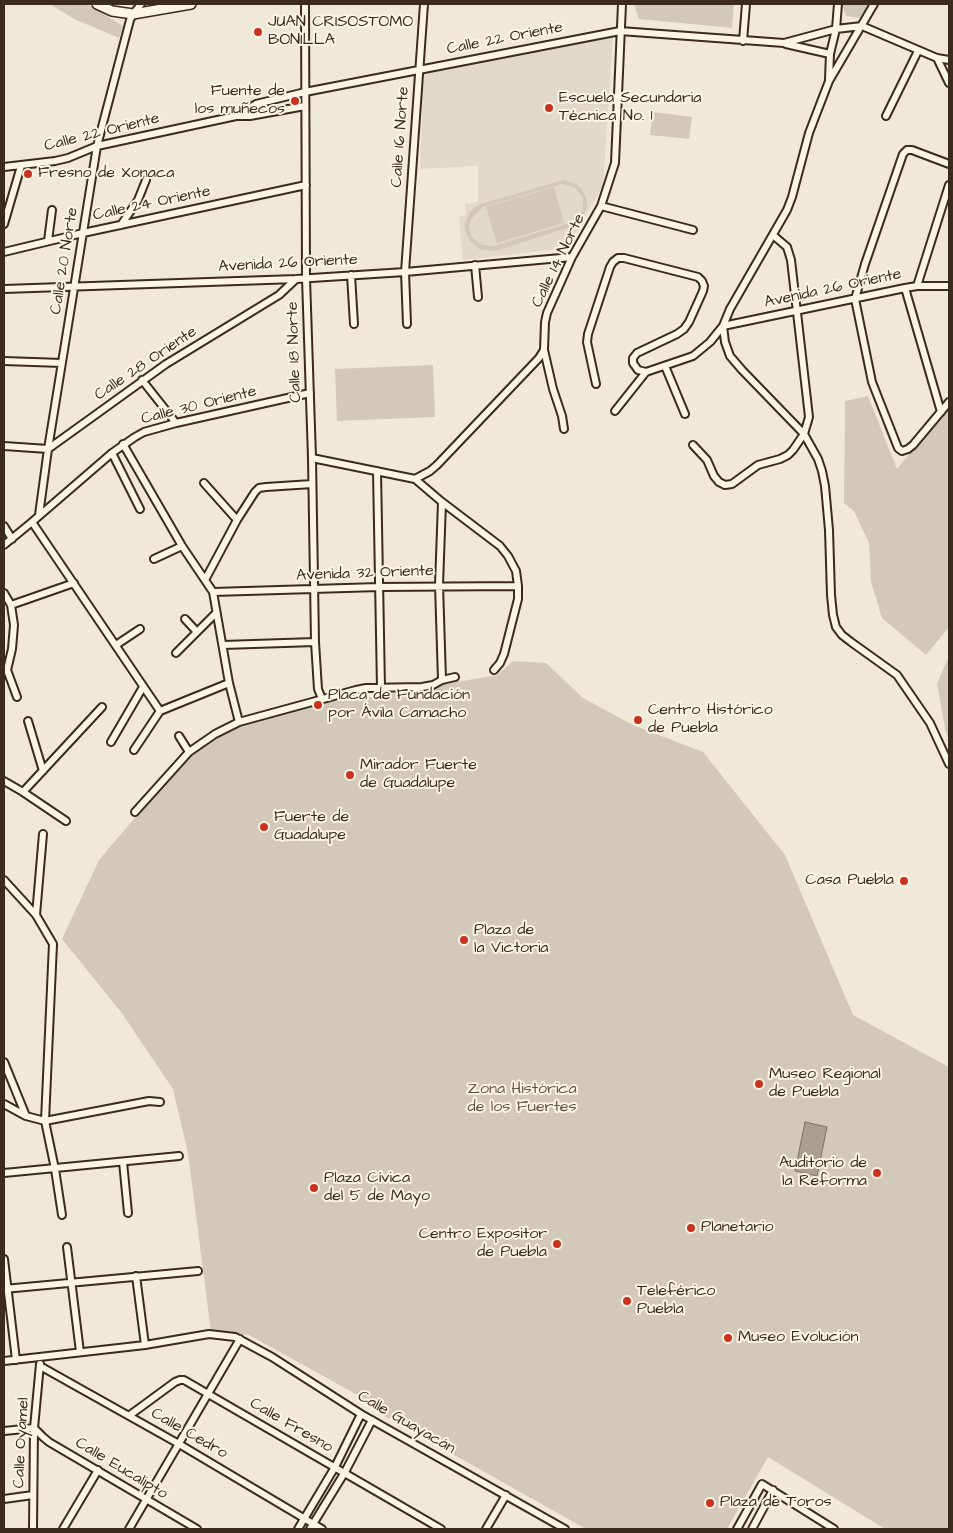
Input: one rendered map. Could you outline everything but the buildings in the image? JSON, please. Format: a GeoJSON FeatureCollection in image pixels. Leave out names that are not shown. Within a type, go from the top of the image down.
{"type":"FeatureCollection","features":[{"type":"Feature","properties":{"kind":"street"},"geometry":{"type":"LineString","coordinates":[[97,4],[112,12],[133,14],[191,4]]}},
{"type":"Feature","properties":{"kind":"street"},"geometry":{"type":"LineString","coordinates":[[133,14],[141,4]]}},
{"type":"Feature","properties":{"kind":"street","name":"Calle 18 Norte"},"geometry":{"type":"LineString","coordinates":[[305,4],[306,278],[312,458],[315,642],[318,689],[322,699]]}},
{"type":"Feature","properties":{"kind":"street","name":"Calle 16 Norte"},"geometry":{"type":"LineString","coordinates":[[407,324],[405,272],[424,4]]}},
{"type":"Feature","properties":{"kind":"street","name":"Calle 14 Norte"},"geometry":{"type":"LineString","coordinates":[[564,429],[544,350],[545,322],[547,313],[572,257],[601,206],[615,163],[622,4]]}},
{"type":"Feature","properties":{"kind":"street"},"geometry":{"type":"LineString","coordinates":[[743,41],[746,4]]}},
{"type":"Feature","properties":{"kind":"street"},"geometry":{"type":"LineString","coordinates":[[829,81],[830,54],[836,29],[838,4]]}},
{"type":"Feature","properties":{"kind":"street"},"geometry":{"type":"LineString","coordinates":[[596,384],[587,342],[588,334],[610,267],[618,258],[698,277],[704,286],[703,292],[684,329],[637,353],[633,358],[633,363],[638,370],[646,372],[684,360],[701,350],[723,326],[738,295],[774,236],[787,210],[809,133],[829,81],[874,4]]}},
{"type":"Feature","properties":{"kind":"street","name":"Calle 20 Norte"},"geometry":{"type":"LineString","coordinates":[[40,515],[48,450],[97,146],[133,14]]}},
{"type":"Feature","properties":{"kind":"street"},"geometry":{"type":"LineString","coordinates":[[862,26],[918,51],[949,60]]}},
{"type":"Feature","properties":{"kind":"street","name":"Calle 22 Oriente"},"geometry":{"type":"LineString","coordinates":[[784,43],[836,29],[862,26]]}},
{"type":"Feature","properties":{"kind":"street","name":"Calle 22 Oriente"},"geometry":{"type":"LineString","coordinates":[[236,116],[256,104],[305,92],[620,31],[784,43],[830,54]]}},
{"type":"Feature","properties":{"kind":"street"},"geometry":{"type":"LineString","coordinates":[[886,116],[918,51]]}},
{"type":"Feature","properties":{"kind":"street"},"geometry":{"type":"LineString","coordinates":[[937,58],[949,83]]}},
{"type":"Feature","properties":{"kind":"street","name":"Calle 22 Oriente"},"geometry":{"type":"LineString","coordinates":[[4,167],[68,158],[97,146],[236,116],[250,116],[305,106]]}},
{"type":"Feature","properties":{"kind":"street"},"geometry":{"type":"LineString","coordinates":[[949,164],[912,150],[907,150],[903,154],[865,264],[855,299],[872,382],[898,448],[902,451],[913,445],[949,402]]}},
{"type":"Feature","properties":{"kind":"street"},"geometry":{"type":"LineString","coordinates":[[4,224],[21,166]]}},
{"type":"Feature","properties":{"kind":"street"},"geometry":{"type":"LineString","coordinates":[[121,225],[138,200],[146,180]]}},
{"type":"Feature","properties":{"kind":"street","name":"Calle 24 Oriente"},"geometry":{"type":"LineString","coordinates":[[4,252],[306,185]]}},
{"type":"Feature","properties":{"kind":"street"},"geometry":{"type":"LineString","coordinates":[[917,286],[949,185]]}},
{"type":"Feature","properties":{"kind":"street"},"geometry":{"type":"LineString","coordinates":[[601,206],[693,230]]}},
{"type":"Feature","properties":{"kind":"street"},"geometry":{"type":"LineString","coordinates":[[48,241],[52,210]]}},
{"type":"Feature","properties":{"kind":"street"},"geometry":{"type":"LineString","coordinates":[[693,445],[707,460],[714,476],[725,485],[732,484],[758,465],[788,455],[794,450],[804,434],[809,417],[790,254],[787,247],[774,236]]}},
{"type":"Feature","properties":{"kind":"street","name":"Avenida 26 Oriente"},"geometry":{"type":"LineString","coordinates":[[4,289],[296,279],[405,272],[572,257]]}},
{"type":"Feature","properties":{"kind":"street"},"geometry":{"type":"LineString","coordinates":[[475,265],[478,297]]}},
{"type":"Feature","properties":{"kind":"street"},"geometry":{"type":"LineString","coordinates":[[351,275],[354,324]]}},
{"type":"Feature","properties":{"kind":"street","name":"Calle 28 Oriente"},"geometry":{"type":"LineString","coordinates":[[48,450],[142,380],[279,295],[296,279]]}},
{"type":"Feature","properties":{"kind":"street","name":"Avenida 26 Oriente"},"geometry":{"type":"LineString","coordinates":[[723,326],[905,288],[949,286]]}},
{"type":"Feature","properties":{"kind":"street"},"geometry":{"type":"LineString","coordinates":[[905,288],[941,412]]}},
{"type":"Feature","properties":{"kind":"street"},"geometry":{"type":"LineString","coordinates":[[723,326],[725,342],[730,356],[804,434],[818,458],[825,486],[829,530],[831,595],[836,626],[842,635],[896,675],[930,723],[949,764]]}},
{"type":"Feature","properties":{"kind":"street"},"geometry":{"type":"LineString","coordinates":[[415,479],[437,465],[539,358],[544,350]]}},
{"type":"Feature","properties":{"kind":"street"},"geometry":{"type":"LineString","coordinates":[[4,361],[62,363]]}},
{"type":"Feature","properties":{"kind":"street"},"geometry":{"type":"LineString","coordinates":[[665,366],[685,414]]}},
{"type":"Feature","properties":{"kind":"street"},"geometry":{"type":"LineString","coordinates":[[615,411],[646,372]]}},
{"type":"Feature","properties":{"kind":"street"},"geometry":{"type":"LineString","coordinates":[[142,380],[176,423]]}},
{"type":"Feature","properties":{"kind":"street","name":"Calle 30 Oriente"},"geometry":{"type":"LineString","coordinates":[[4,544],[123,444],[144,432],[310,393]]}},
{"type":"Feature","properties":{"kind":"street"},"geometry":{"type":"LineString","coordinates":[[123,444],[182,546],[213,592],[229,683],[239,722]]}},
{"type":"Feature","properties":{"kind":"street"},"geometry":{"type":"LineString","coordinates":[[4,446],[48,450]]}},
{"type":"Feature","properties":{"kind":"street"},"geometry":{"type":"LineString","coordinates":[[112,453],[140,509]]}},
{"type":"Feature","properties":{"kind":"street"},"geometry":{"type":"LineString","coordinates":[[312,458],[415,479],[500,546],[516,571],[518,599],[504,654],[500,664],[494,670]]}},
{"type":"Feature","properties":{"kind":"street"},"geometry":{"type":"LineString","coordinates":[[377,471],[381,688]]}},
{"type":"Feature","properties":{"kind":"street"},"geometry":{"type":"LineString","coordinates":[[204,484],[236,520]]}},
{"type":"Feature","properties":{"kind":"street"},"geometry":{"type":"LineString","coordinates":[[205,580],[236,520],[259,488],[312,484]]}},
{"type":"Feature","properties":{"kind":"street"},"geometry":{"type":"LineString","coordinates":[[442,502],[439,585],[442,680]]}},
{"type":"Feature","properties":{"kind":"street"},"geometry":{"type":"LineString","coordinates":[[32,522],[160,711]]}},
{"type":"Feature","properties":{"kind":"street"},"geometry":{"type":"LineString","coordinates":[[4,526],[12,539]]}},
{"type":"Feature","properties":{"kind":"street"},"geometry":{"type":"LineString","coordinates":[[154,559],[182,546]]}},
{"type":"Feature","properties":{"kind":"street"},"geometry":{"type":"LineString","coordinates":[[11,605],[74,583]]}},
{"type":"Feature","properties":{"kind":"street","name":"Avenida 32 Oriente"},"geometry":{"type":"LineString","coordinates":[[213,592],[439,585],[518,586]]}},
{"type":"Feature","properties":{"kind":"street"},"geometry":{"type":"LineString","coordinates":[[4,593],[11,605],[14,636],[5,670],[17,697]]}},
{"type":"Feature","properties":{"kind":"street"},"geometry":{"type":"LineString","coordinates":[[176,653],[216,613]]}},
{"type":"Feature","properties":{"kind":"street"},"geometry":{"type":"LineString","coordinates":[[185,619],[197,632]]}},
{"type":"Feature","properties":{"kind":"street"},"geometry":{"type":"LineString","coordinates":[[116,645],[140,629]]}},
{"type":"Feature","properties":{"kind":"street"},"geometry":{"type":"LineString","coordinates":[[223,645],[315,642]]}},
{"type":"Feature","properties":{"kind":"street"},"geometry":{"type":"LineString","coordinates":[[135,812],[189,752],[214,734],[239,722],[356,690],[422,687],[455,677]]}},
{"type":"Feature","properties":{"kind":"street"},"geometry":{"type":"LineString","coordinates":[[134,750],[160,711],[229,683]]}},
{"type":"Feature","properties":{"kind":"street"},"geometry":{"type":"LineString","coordinates":[[111,742],[143,687]]}},
{"type":"Feature","properties":{"kind":"street"},"geometry":{"type":"LineString","coordinates":[[23,792],[102,707]]}},
{"type":"Feature","properties":{"kind":"street"},"geometry":{"type":"LineString","coordinates":[[28,721],[42,770]]}},
{"type":"Feature","properties":{"kind":"street"},"geometry":{"type":"LineString","coordinates":[[179,736],[189,752]]}},
{"type":"Feature","properties":{"kind":"street"},"geometry":{"type":"LineString","coordinates":[[4,782],[23,792],[66,821]]}},
{"type":"Feature","properties":{"kind":"street"},"geometry":{"type":"LineString","coordinates":[[36,915],[43,834]]}},
{"type":"Feature","properties":{"kind":"street"},"geometry":{"type":"LineString","coordinates":[[4,880],[36,915],[53,944],[45,1121],[62,1215]]}},
{"type":"Feature","properties":{"kind":"street"},"geometry":{"type":"LineString","coordinates":[[4,1062],[26,1116]]}},
{"type":"Feature","properties":{"kind":"street"},"geometry":{"type":"LineString","coordinates":[[4,1104],[26,1116],[45,1121],[149,1101],[160,1102]]}},
{"type":"Feature","properties":{"kind":"street"},"geometry":{"type":"LineString","coordinates":[[4,1173],[179,1156]]}},
{"type":"Feature","properties":{"kind":"street"},"geometry":{"type":"LineString","coordinates":[[122,1162],[128,1213]]}},
{"type":"Feature","properties":{"kind":"street"},"geometry":{"type":"LineString","coordinates":[[67,1247],[80,1352]]}},
{"type":"Feature","properties":{"kind":"street"},"geometry":{"type":"LineString","coordinates":[[4,1259],[5,1289],[16,1360]]}},
{"type":"Feature","properties":{"kind":"street"},"geometry":{"type":"LineString","coordinates":[[5,1289],[198,1271]]}},
{"type":"Feature","properties":{"kind":"street"},"geometry":{"type":"LineString","coordinates":[[136,1276],[145,1345]]}},
{"type":"Feature","properties":{"kind":"street"},"geometry":{"type":"LineString","coordinates":[[4,1361],[145,1345],[210,1334],[238,1338],[180,1444],[129,1529]]}},
{"type":"Feature","properties":{"kind":"street","name":"Calle Guayacán"},"geometry":{"type":"LineString","coordinates":[[238,1338],[272,1357],[361,1414],[565,1529]]}},
{"type":"Feature","properties":{"kind":"street","name":"Calle Oyamel"},"geometry":{"type":"LineString","coordinates":[[33,1529],[34,1428],[40,1366],[39,1358]]}},
{"type":"Feature","properties":{"kind":"street","name":"Calle Cedro"},"geometry":{"type":"LineString","coordinates":[[40,1366],[180,1444],[304,1519],[312,1527],[322,1529]]}},
{"type":"Feature","properties":{"kind":"street","name":"Calle Fresno"},"geometry":{"type":"LineString","coordinates":[[130,1415],[180,1380],[184,1380],[441,1529]]}},
{"type":"Feature","properties":{"kind":"street"},"geometry":{"type":"LineString","coordinates":[[298,1529],[335,1467],[361,1414]]}},
{"type":"Feature","properties":{"kind":"street"},"geometry":{"type":"LineString","coordinates":[[312,1527],[345,1472],[372,1420]]}},
{"type":"Feature","properties":{"kind":"street"},"geometry":{"type":"LineString","coordinates":[[4,1431],[34,1428]]}},
{"type":"Feature","properties":{"kind":"street","name":"Calle Eucalipto"},"geometry":{"type":"LineString","coordinates":[[34,1428],[43,1438],[193,1528]]}},
{"type":"Feature","properties":{"kind":"street"},"geometry":{"type":"LineString","coordinates":[[62,1529],[98,1470]]}},
{"type":"Feature","properties":{"kind":"street"},"geometry":{"type":"LineString","coordinates":[[736,1529],[762,1484],[834,1529]]}},
{"type":"Feature","properties":{"kind":"street"},"geometry":{"type":"LineString","coordinates":[[752,1529],[774,1490]]}},
{"type":"Feature","properties":{"kind":"street"},"geometry":{"type":"LineString","coordinates":[[4,1499],[33,1495]]}},
{"type":"Feature","properties":{"kind":"street"},"geometry":{"type":"LineString","coordinates":[[486,1529],[506,1495]]}},
{"type":"Feature","properties":{"kind":"shaded area"},"geometry":{"type":"Polygon","coordinates":[[[613,37],[603,185],[568,248],[463,260],[459,216],[466,215],[465,204],[478,202],[478,166],[420,169],[423,72],[613,37]]]}},
{"type":"Feature","properties":{"kind":"shaded area"},"geometry":{"type":"Polygon","coordinates":[[[805,1122],[827,1127],[817,1176],[795,1171],[805,1122]]]}},
{"type":"Feature","properties":{"kind":"green space"},"geometry":{"type":"Polygon","coordinates":[[[50,4],[87,4],[123,26],[119,38],[74,19],[50,4]]]}},
{"type":"Feature","properties":{"kind":"green space"},"geometry":{"type":"Polygon","coordinates":[[[634,4],[734,4],[732,28],[639,19],[634,4]]]}},
{"type":"Feature","properties":{"kind":"green space"},"geometry":{"type":"Polygon","coordinates":[[[842,4],[869,4],[861,18],[846,16],[842,4]]]}},
{"type":"Feature","properties":{"kind":"green space"},"geometry":{"type":"Polygon","coordinates":[[[653,112],[692,117],[689,139],[650,135],[653,112]]]}},
{"type":"Feature","properties":{"kind":"green space"},"geometry":{"type":"Polygon","coordinates":[[[563,180],[576,184],[582,189],[587,200],[587,207],[583,217],[574,226],[495,251],[479,249],[469,240],[465,230],[465,224],[470,212],[481,204],[563,180]],[[562,184],[483,207],[471,219],[469,227],[472,238],[482,245],[494,246],[575,221],[583,209],[583,200],[574,187],[562,184]]]}},
{"type":"Feature","properties":{"kind":"green space"},"geometry":{"type":"Polygon","coordinates":[[[554,187],[564,223],[497,243],[486,207],[554,187]]]}},
{"type":"Feature","properties":{"kind":"green space"},"geometry":{"type":"Polygon","coordinates":[[[433,365],[435,417],[337,421],[335,369],[433,365]]]}},
{"type":"Feature","properties":{"kind":"green space"},"geometry":{"type":"Polygon","coordinates":[[[868,396],[897,469],[949,405],[949,627],[926,655],[882,618],[871,582],[869,543],[854,511],[844,503],[845,401],[868,396]]]}},
{"type":"Feature","properties":{"kind":"green space"},"geometry":{"type":"Polygon","coordinates":[[[949,656],[949,739],[946,733],[937,684],[949,656]]]}},
{"type":"Feature","properties":{"kind":"green space","name":"Zona Histórica de los Fuertes"},"geometry":{"type":"Polygon","coordinates":[[[513,661],[546,663],[583,698],[633,725],[703,752],[785,855],[853,1015],[949,1067],[949,1529],[885,1529],[768,1457],[727,1529],[586,1529],[383,1415],[381,1408],[249,1335],[211,1332],[188,1153],[173,1089],[121,1012],[62,939],[99,860],[187,756],[222,733],[264,717],[312,703],[371,697],[497,675],[513,661]]]}},
{"type":"Feature","properties":{"kind":"place","name":"JUAN CRISOSTOMO BONILLA"},"geometry":{"type":"Point","coordinates":[258,32]}},
{"type":"Feature","properties":{"kind":"place","name":"Fuente de los muñecos"},"geometry":{"type":"Point","coordinates":[295,101]}},
{"type":"Feature","properties":{"kind":"place","name":"Escuela Secundaria Técnica No. 1"},"geometry":{"type":"Point","coordinates":[549,108]}},
{"type":"Feature","properties":{"kind":"place","name":"Fresno de Xonaca"},"geometry":{"type":"Point","coordinates":[28,174]}},
{"type":"Feature","properties":{"kind":"place","name":"Placa de Fundación por Ávila Camacho"},"geometry":{"type":"Point","coordinates":[318,705]}},
{"type":"Feature","properties":{"kind":"place","name":"Centro Histórico de Puebla"},"geometry":{"type":"Point","coordinates":[638,720]}},
{"type":"Feature","properties":{"kind":"place","name":"Mirador Fuerte de Guadalupe"},"geometry":{"type":"Point","coordinates":[350,775]}},
{"type":"Feature","properties":{"kind":"place","name":"Fuerte de Guadalupe"},"geometry":{"type":"Point","coordinates":[264,827]}},
{"type":"Feature","properties":{"kind":"place","name":"Casa Puebla"},"geometry":{"type":"Point","coordinates":[904,881]}},
{"type":"Feature","properties":{"kind":"place","name":"Plaza de la Victoria"},"geometry":{"type":"Point","coordinates":[464,940]}},
{"type":"Feature","properties":{"kind":"place","name":"Museo Regional de Puebla"},"geometry":{"type":"Point","coordinates":[759,1084]}},
{"type":"Feature","properties":{"kind":"place","name":"Auditorio de la Reforma"},"geometry":{"type":"Point","coordinates":[877,1173]}},
{"type":"Feature","properties":{"kind":"place","name":"Plaza Cívica del 5 de Mayo"},"geometry":{"type":"Point","coordinates":[314,1188]}},
{"type":"Feature","properties":{"kind":"place","name":"Planetario"},"geometry":{"type":"Point","coordinates":[691,1228]}},
{"type":"Feature","properties":{"kind":"place","name":"Centro Expositor de Puebla"},"geometry":{"type":"Point","coordinates":[557,1244]}},
{"type":"Feature","properties":{"kind":"place","name":"Teleférico Puebla"},"geometry":{"type":"Point","coordinates":[627,1301]}},
{"type":"Feature","properties":{"kind":"place","name":"Museo Evolución"},"geometry":{"type":"Point","coordinates":[728,1338]}},
{"type":"Feature","properties":{"kind":"place","name":"Plaza de Toros"},"geometry":{"type":"Point","coordinates":[710,1503]}}]}
